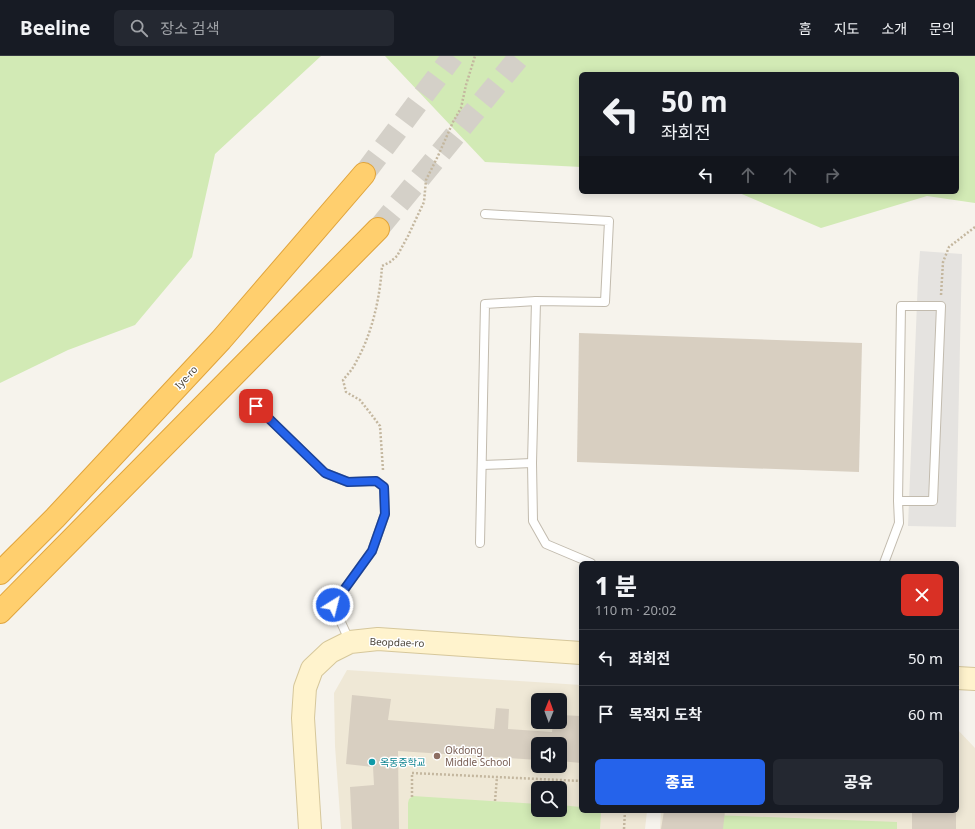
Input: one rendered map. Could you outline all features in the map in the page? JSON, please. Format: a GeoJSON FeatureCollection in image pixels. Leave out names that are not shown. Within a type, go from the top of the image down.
{"type":"FeatureCollection","features":[{"type":"Feature","properties":{"kind":"highway","name":"Iye-ro"},"geometry":{"type":"LineString","coordinates":[[0,573],[55,518],[221,340],[364,174]]}},
{"type":"Feature","properties":{"kind":"highway"},"geometry":{"type":"LineString","coordinates":[[0,612],[378,229]]}},
{"type":"Feature","properties":{"kind":"street","name":"Beopdae-ro"},"geometry":{"type":"LineString","coordinates":[[310,829],[303,718],[304,688],[312,669],[330,652],[350,642],[378,639],[579,653]]}},
{"type":"Feature","properties":{"kind":"street"},"geometry":{"type":"LineString","coordinates":[[959,678],[975,679]]}},
{"type":"Feature","properties":{"kind":"lane"},"geometry":{"type":"LineString","coordinates":[[480,543],[485,304],[536,301],[605,302],[609,221],[485,214]]}},
{"type":"Feature","properties":{"kind":"lane"},"geometry":{"type":"LineString","coordinates":[[536,301],[532,463],[533,521],[546,544],[586,561]]}},
{"type":"Feature","properties":{"kind":"lane"},"geometry":{"type":"LineString","coordinates":[[885,561],[899,524],[898,501],[901,306],[941,306],[933,501],[898,501]]}},
{"type":"Feature","properties":{"kind":"lane"},"geometry":{"type":"LineString","coordinates":[[256,406],[325,473],[348,482],[376,481],[384,487],[385,514],[372,551],[333,605],[350,642]]}},
{"type":"Feature","properties":{"kind":"lane"},"geometry":{"type":"LineString","coordinates":[[482,465],[532,463]]}},
{"type":"Feature","properties":{"kind":"path"},"geometry":{"type":"LineString","coordinates":[[384,487],[380,426],[360,400],[346,392],[343,380],[356,363],[368,338],[381,282],[382,266],[397,256],[424,202],[426,180],[461,108],[466,84],[475,56]]}},
{"type":"Feature","properties":{"kind":"path"},"geometry":{"type":"LineString","coordinates":[[941,306],[943,262],[949,247],[975,227]]}},
{"type":"Feature","properties":{"kind":"path"},"geometry":{"type":"LineString","coordinates":[[412,797],[412,773],[579,781]]}},
{"type":"Feature","properties":{"kind":"path"},"geometry":{"type":"LineString","coordinates":[[495,801],[497,777]]}},
{"type":"Feature","properties":{"kind":"path"},"geometry":{"type":"LineString","coordinates":[[624,829],[625,813]]}},
{"type":"Feature","properties":{"kind":"shaded area"},"geometry":{"type":"Polygon","coordinates":[[[920,251],[962,254],[956,527],[908,526],[920,251]]]}},
{"type":"Feature","properties":{"kind":"shaded area","name":"Okdong Middle School"},"geometry":{"type":"Polygon","coordinates":[[[347,670],[579,685],[579,813],[647,813],[645,829],[341,829],[335,746],[334,693],[347,670]]]}},
{"type":"Feature","properties":{"kind":"shaded area"},"geometry":{"type":"Polygon","coordinates":[[[959,731],[975,748],[975,829],[660,829],[661,813],[959,813],[959,731]]]}},
{"type":"Feature","properties":{"kind":"green space"},"geometry":{"type":"Polygon","coordinates":[[[0,56],[321,56],[215,154],[192,257],[135,325],[68,350],[0,383],[0,56]]]}},
{"type":"Feature","properties":{"kind":"green space"},"geometry":{"type":"Polygon","coordinates":[[[385,56],[975,56],[975,203],[927,196],[821,228],[742,194],[959,194],[959,72],[579,72],[579,167],[485,162],[385,56]]]}},
{"type":"Feature","properties":{"kind":"green space"},"geometry":{"type":"Polygon","coordinates":[[[413,796],[531,804],[531,817],[567,817],[567,806],[579,807],[579,813],[601,813],[600,829],[408,829],[409,799],[413,796]]]}},
{"type":"Feature","properties":{"kind":"green space"},"geometry":{"type":"Polygon","coordinates":[[[713,815],[897,822],[897,829],[713,829],[713,815]]]}},
{"type":"Feature","properties":{"kind":"building"},"geometry":{"type":"Polygon","coordinates":[[[579,333],[862,343],[859,472],[577,462],[579,333]]]}},
{"type":"Feature","properties":{"kind":"building","name":"옥동중학교"},"geometry":{"type":"Polygon","coordinates":[[[352,695],[391,699],[388,720],[494,729],[496,708],[509,709],[508,729],[552,732],[552,729],[567,729],[567,715],[579,716],[579,763],[567,762],[567,737],[531,737],[531,760],[398,751],[399,829],[352,829],[350,787],[374,785],[373,767],[346,764],[352,695]]]}},
{"type":"Feature","properties":{"kind":"building"},"geometry":{"type":"Polygon","coordinates":[[[664,813],[725,813],[723,829],[661,829],[664,813]]]}},
{"type":"Feature","properties":{"kind":"building"},"geometry":{"type":"Polygon","coordinates":[[[912,813],[956,813],[956,829],[912,829],[912,813]]]}},
{"type":"Feature","properties":{"kind":"tunnel"},"geometry":{"type":"LineString","coordinates":[[364,174],[453,56]]}},
{"type":"Feature","properties":{"kind":"tunnel"},"geometry":{"type":"LineString","coordinates":[[378,229],[520,56]]}},
{"type":"Feature","properties":{"kind":"place","name":"Okdong Middle School"},"geometry":{"type":"Point","coordinates":[437,756]}},
{"type":"Feature","properties":{"kind":"place","name":"옥동중학교"},"geometry":{"type":"Point","coordinates":[372,762]}},
{"type":"Feature","properties":{"kind":"route"},"geometry":{"type":"LineString","coordinates":[[256,406],[325,473],[348,482],[376,481],[384,487],[385,514],[372,551],[333,605]]}}]}
